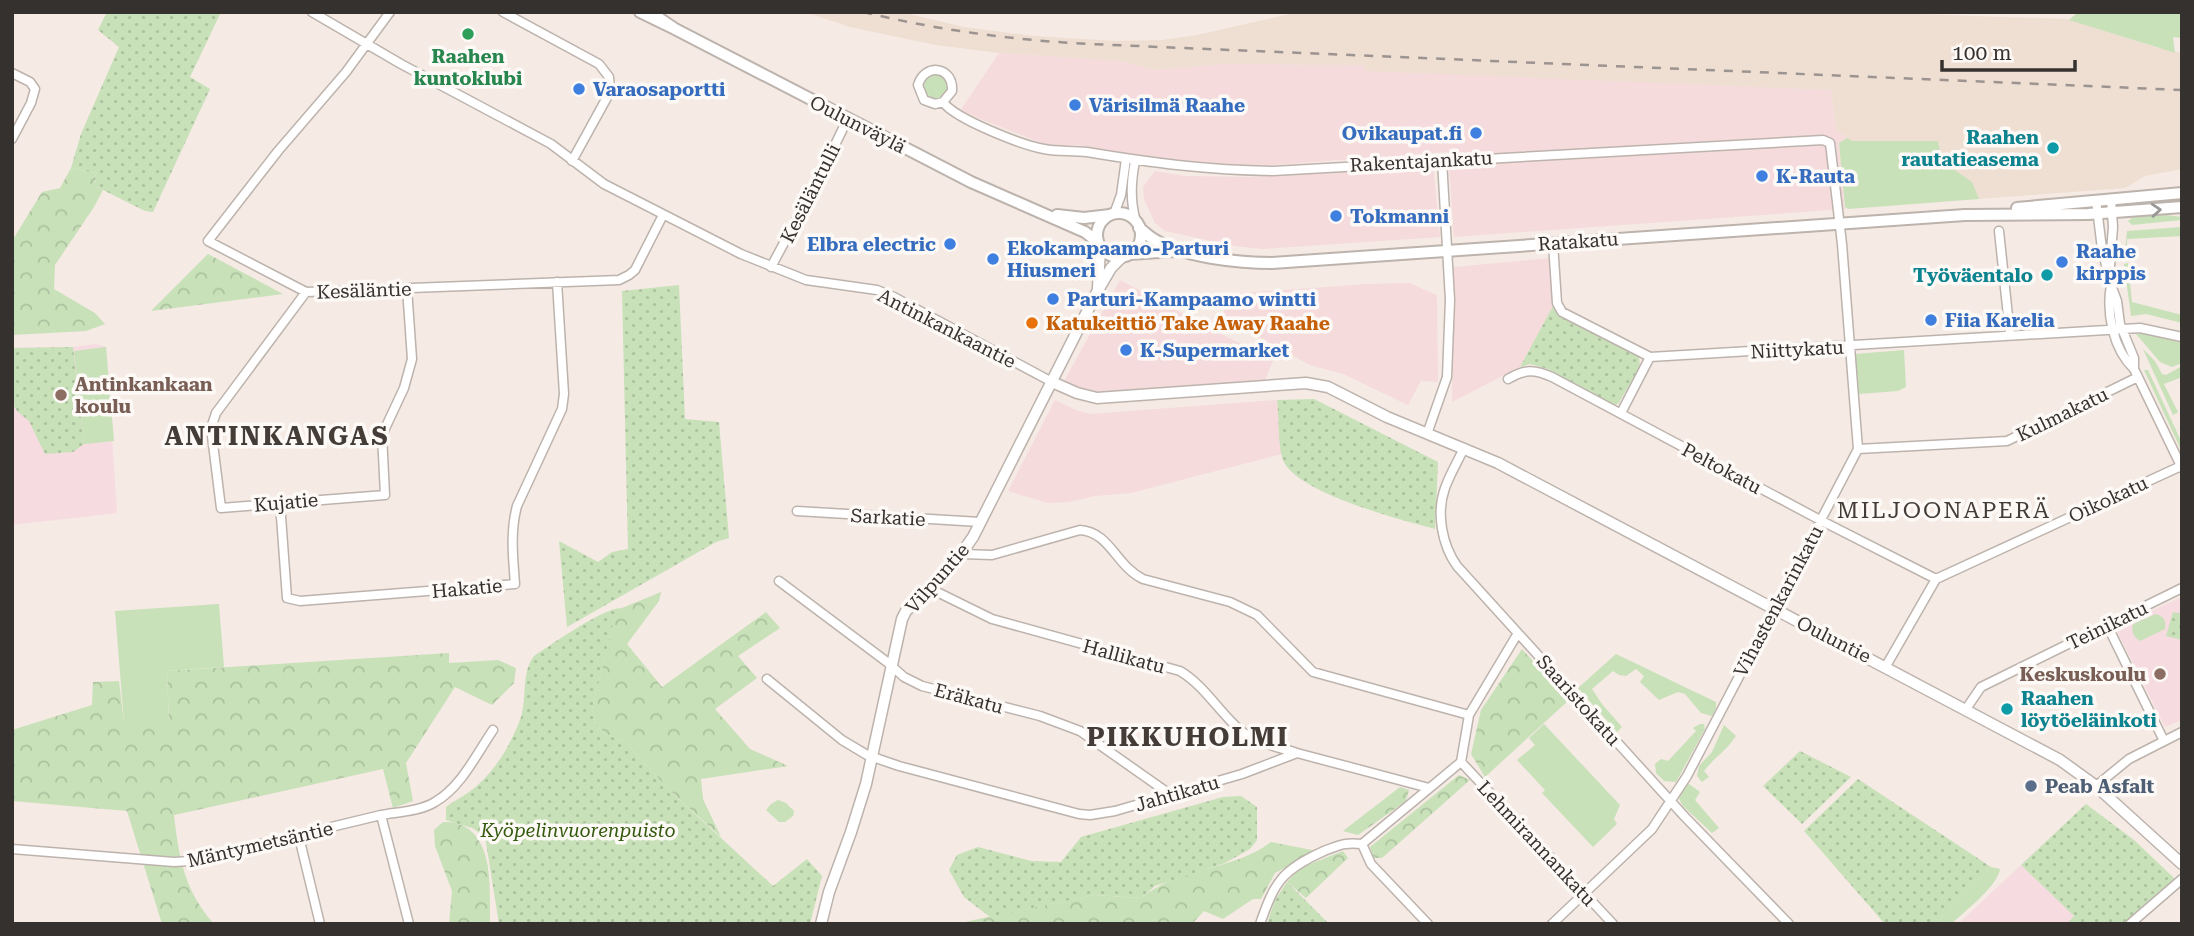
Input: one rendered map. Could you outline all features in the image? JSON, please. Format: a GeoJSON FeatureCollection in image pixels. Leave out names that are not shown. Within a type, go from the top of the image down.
{"type":"FeatureCollection","features":[{"type":"Feature","properties":{"kind":"main road","name":"Oulunväylä"},"geometry":{"type":"LineString","coordinates":[[640,12],[662,21]]}},
{"type":"Feature","properties":{"kind":"main road","name":"Oulunväylä"},"geometry":{"type":"LineString","coordinates":[[650,12],[676,29],[971,181],[1085,232],[1099,244]]}},
{"type":"Feature","properties":{"kind":"main road","name":"Ratakatu"},"geometry":{"type":"LineString","coordinates":[[1965,215],[2182,193]]}},
{"type":"Feature","properties":{"kind":"main road","name":"Ratakatu"},"geometry":{"type":"LineString","coordinates":[[1137,225],[1156,241],[1192,252],[1228,260],[1272,263],[1965,215],[2112,213],[2182,207]]}},
{"type":"Feature","properties":{"kind":"main road","name":"Oulunväylä"},"geometry":{"type":"LineString","coordinates":[[1044,213],[1084,218],[1112,214]]}},
{"type":"Feature","properties":{"kind":"main road"},"geometry":{"type":"LineString","coordinates":[[1112,214],[1126,215],[1137,225],[1140,240],[1134,251],[1125,256],[1107,253],[1099,244],[1098,229],[1112,214]]}},
{"type":"Feature","properties":{"kind":"main road","name":"Ratakatu"},"geometry":{"type":"LineString","coordinates":[[1125,256],[1165,251],[1192,252]]}},
{"type":"Feature","properties":{"kind":"street","name":"Antinkankaantie"},"geometry":{"type":"LineString","coordinates":[[312,12],[367,45],[551,144],[604,184],[663,215],[771,267],[806,280],[877,290],[894,297],[1077,393],[1097,398],[1317,384],[1464,448]]}},
{"type":"Feature","properties":{"kind":"street","name":"Kesäläntie"},"geometry":{"type":"LineString","coordinates":[[390,12],[367,45],[278,150],[208,241],[306,292],[619,279],[635,270],[663,215]]}},
{"type":"Feature","properties":{"kind":"street"},"geometry":{"type":"LineString","coordinates":[[503,12],[599,64],[609,77],[610,92],[572,161]]}},
{"type":"Feature","properties":{"kind":"street","name":"Rakentajankatu"},"geometry":{"type":"LineString","coordinates":[[943,102],[952,91],[951,80],[948,75],[938,70],[927,72],[918,85],[920,96],[929,103],[943,102],[958,116],[1043,149],[1073,150],[1189,168],[1273,171],[1823,139],[1832,146],[1840,223]]}},
{"type":"Feature","properties":{"kind":"street"},"geometry":{"type":"LineString","coordinates":[[12,73],[30,82],[35,89],[32,103],[12,139]]}},
{"type":"Feature","properties":{"kind":"street","name":"Kesäläntulli"},"geometry":{"type":"LineString","coordinates":[[771,267],[848,118]]}},
{"type":"Feature","properties":{"kind":"street"},"geometry":{"type":"LineString","coordinates":[[1112,214],[1121,195],[1126,159]]}},
{"type":"Feature","properties":{"kind":"street"},"geometry":{"type":"LineString","coordinates":[[1427,434],[1447,377],[1450,300],[1442,160]]}},
{"type":"Feature","properties":{"kind":"street"},"geometry":{"type":"LineString","coordinates":[[1135,161],[1131,200],[1137,225]]}},
{"type":"Feature","properties":{"kind":"street"},"geometry":{"type":"LineString","coordinates":[[2109,273],[2111,199]]}},
{"type":"Feature","properties":{"kind":"street"},"geometry":{"type":"LineString","coordinates":[[2096,200],[2102,249],[2117,301],[2118,329],[2128,363],[2136,373],[2181,467]]}},
{"type":"Feature","properties":{"kind":"street"},"geometry":{"type":"LineString","coordinates":[[1840,223],[1857,449]]}},
{"type":"Feature","properties":{"kind":"street"},"geometry":{"type":"LineString","coordinates":[[1999,231],[2010,335]]}},
{"type":"Feature","properties":{"kind":"street"},"geometry":{"type":"LineString","coordinates":[[1553,243],[1559,308],[1566,315],[1650,358],[1621,413]]}},
{"type":"Feature","properties":{"kind":"street","name":"Vilpuntie"},"geometry":{"type":"LineString","coordinates":[[1097,292],[1099,244]]}},
{"type":"Feature","properties":{"kind":"street","name":"Vilpuntie"},"geometry":{"type":"LineString","coordinates":[[821,924],[831,885],[858,813],[873,757],[902,619],[906,611],[931,589],[962,554],[1097,292],[1111,268],[1125,256]]}},
{"type":"Feature","properties":{"kind":"street","name":"Hakatie"},"geometry":{"type":"LineString","coordinates":[[280,503],[288,598],[300,601],[515,584],[513,518],[562,409],[564,394],[557,282]]}},
{"type":"Feature","properties":{"kind":"street","name":"Kujatie"},"geometry":{"type":"LineString","coordinates":[[306,292],[216,413],[211,428],[221,508],[385,495],[382,435],[404,388],[412,359],[407,288]]}},
{"type":"Feature","properties":{"kind":"street","name":"Niittykatu"},"geometry":{"type":"LineString","coordinates":[[1650,358],[2118,329],[2146,329],[2182,337]]}},
{"type":"Feature","properties":{"kind":"street","name":"Peltokatu"},"geometry":{"type":"LineString","coordinates":[[1508,379],[1526,370],[1541,372],[1936,579]]}},
{"type":"Feature","properties":{"kind":"street","name":"Kulmakatu"},"geometry":{"type":"LineString","coordinates":[[1857,449],[2007,441],[2136,373]]}},
{"type":"Feature","properties":{"kind":"street","name":"Ouluntie"},"geometry":{"type":"LineString","coordinates":[[1464,448],[1498,463],[1886,666],[2060,760],[2096,786],[2182,864]]}},
{"type":"Feature","properties":{"kind":"street","name":"Saaristokatu"},"geometry":{"type":"LineString","coordinates":[[1464,448],[1443,495],[1444,542],[1457,566],[1670,799],[1789,924]]}},
{"type":"Feature","properties":{"kind":"street","name":"Vihastenkarinkatu"},"geometry":{"type":"LineString","coordinates":[[1552,924],[1652,829],[1687,776],[1857,449]]}},
{"type":"Feature","properties":{"kind":"street","name":"Oikokatu"},"geometry":{"type":"LineString","coordinates":[[1936,579],[2181,467]]}},
{"type":"Feature","properties":{"kind":"street","name":"Sarkatie"},"geometry":{"type":"LineString","coordinates":[[797,512],[980,522]]}},
{"type":"Feature","properties":{"kind":"street"},"geometry":{"type":"LineString","coordinates":[[962,554],[992,555],[1080,530],[1090,531],[1099,535],[1132,574],[1230,602],[1257,615],[1312,672],[1469,715]]}},
{"type":"Feature","properties":{"kind":"street"},"geometry":{"type":"LineString","coordinates":[[1886,666],[1936,579]]}},
{"type":"Feature","properties":{"kind":"street","name":"Eräkatu"},"geometry":{"type":"LineString","coordinates":[[779,581],[904,677],[922,686],[1040,716],[1080,732],[1171,795]]}},
{"type":"Feature","properties":{"kind":"street","name":"Teinikatu"},"geometry":{"type":"LineString","coordinates":[[1966,709],[1981,687],[2182,588]]}},
{"type":"Feature","properties":{"kind":"street","name":"Hallikatu"},"geometry":{"type":"LineString","coordinates":[[931,589],[992,619],[1180,671],[1191,678],[1247,735],[1297,753]]}},
{"type":"Feature","properties":{"kind":"street"},"geometry":{"type":"LineString","coordinates":[[2107,625],[2164,741]]}},
{"type":"Feature","properties":{"kind":"street"},"geometry":{"type":"LineString","coordinates":[[1260,924],[1271,894],[1298,863],[1346,842],[1362,844],[1461,762],[1469,715],[1518,633]]}},
{"type":"Feature","properties":{"kind":"street","name":"Jahtikatu"},"geometry":{"type":"LineString","coordinates":[[767,679],[842,740],[873,757],[1090,816],[1242,774],[1297,753]]}},
{"type":"Feature","properties":{"kind":"street","name":"Mäntymetsäntie"},"geometry":{"type":"LineString","coordinates":[[12,849],[190,861],[433,804],[459,784],[493,730]]}},
{"type":"Feature","properties":{"kind":"street"},"geometry":{"type":"LineString","coordinates":[[2096,786],[2129,759],[2182,732]]}},
{"type":"Feature","properties":{"kind":"street"},"geometry":{"type":"LineString","coordinates":[[1297,753],[1429,788]]}},
{"type":"Feature","properties":{"kind":"street","name":"Lehmirannankatu"},"geometry":{"type":"LineString","coordinates":[[1461,762],[1613,924]]}},
{"type":"Feature","properties":{"kind":"street"},"geometry":{"type":"LineString","coordinates":[[381,815],[409,924]]}},
{"type":"Feature","properties":{"kind":"street"},"geometry":{"type":"LineString","coordinates":[[299,837],[320,924]]}},
{"type":"Feature","properties":{"kind":"street"},"geometry":{"type":"LineString","coordinates":[[1362,844],[1371,864],[1429,924]]}},
{"type":"Feature","properties":{"kind":"street"},"geometry":{"type":"LineString","coordinates":[[2130,924],[2182,879]]}},
{"type":"Feature","properties":{"kind":"shaded area"},"geometry":{"type":"Polygon","coordinates":[[[805,12],[900,12],[964,27],[1034,36],[1115,41],[1162,40],[1197,35],[1299,12],[1853,12],[2067,19],[2182,53],[2182,169],[2145,176],[2125,188],[1979,199],[1972,182],[1942,161],[1938,141],[1852,141],[1836,130],[1831,90],[1365,71],[1364,65],[1224,64],[1155,70],[1121,61],[999,53],[936,45],[850,27],[805,12]]]}},
{"type":"Feature","properties":{"kind":"shaded area"},"geometry":{"type":"Polygon","coordinates":[[[999,53],[1121,61],[1155,70],[1224,64],[1364,65],[1365,70],[1831,90],[1836,130],[1847,138],[1839,143],[1845,209],[1454,237],[1448,152],[1273,165],[1190,164],[1078,145],[1049,146],[960,111],[999,53]]]}},
{"type":"Feature","properties":{"kind":"shaded area"},"geometry":{"type":"Polygon","coordinates":[[[1433,165],[1440,237],[1263,249],[1234,246],[1165,231],[1155,223],[1144,199],[1143,187],[1155,171],[1185,176],[1251,177],[1433,165]]]}},
{"type":"Feature","properties":{"kind":"shaded area"},"geometry":{"type":"Polygon","coordinates":[[[1550,258],[1553,306],[1520,367],[1452,402],[1454,267],[1550,258]]]}},
{"type":"Feature","properties":{"kind":"shaded area"},"geometry":{"type":"Polygon","coordinates":[[[1120,280],[1273,361],[1265,380],[1110,392],[1086,391],[1064,381],[1120,280]]]}},
{"type":"Feature","properties":{"kind":"shaded area"},"geometry":{"type":"Polygon","coordinates":[[[1409,283],[1437,295],[1438,382],[1421,381],[1408,405],[1343,374],[1310,365],[1223,317],[1227,294],[1409,283]]]}},
{"type":"Feature","properties":{"kind":"shaded area","name":"Antinkankaan koulu"},"geometry":{"type":"Polygon","coordinates":[[[96,344],[106,347],[117,513],[12,525],[12,348],[96,344]]]}},
{"type":"Feature","properties":{"kind":"shaded area"},"geometry":{"type":"Polygon","coordinates":[[[1055,400],[1090,414],[1277,400],[1282,454],[1131,493],[1095,496],[1069,502],[1048,503],[1008,491],[1055,400]]]}},
{"type":"Feature","properties":{"kind":"shaded area","name":"Keskuskoulu"},"geometry":{"type":"Polygon","coordinates":[[[2182,597],[2182,720],[2165,727],[2115,627],[2182,597]]]}},
{"type":"Feature","properties":{"kind":"shaded area"},"geometry":{"type":"Polygon","coordinates":[[[2021,865],[2074,916],[2067,924],[1958,924],[2021,865]]]}},
{"type":"Feature","properties":{"kind":"green space"},"geometry":{"type":"Polygon","coordinates":[[[107,12],[221,12],[190,77],[210,89],[153,212],[145,211],[95,186],[96,173],[71,168],[81,134],[119,47],[98,30],[107,12]]]}},
{"type":"Feature","properties":{"kind":"green space"},"geometry":{"type":"Polygon","coordinates":[[[2078,12],[2182,12],[2182,38],[2173,37],[2175,53],[2069,20],[2078,12]]]}},
{"type":"Feature","properties":{"kind":"green space"},"geometry":{"type":"Polygon","coordinates":[[[936,74],[945,77],[948,86],[945,95],[936,98],[927,95],[924,86],[927,77],[936,74]]]}},
{"type":"Feature","properties":{"kind":"green space"},"geometry":{"type":"Polygon","coordinates":[[[1847,138],[1852,141],[1938,141],[1942,161],[1972,182],[1979,199],[1848,209],[1845,207],[1839,143],[1847,138]]]}},
{"type":"Feature","properties":{"kind":"green space"},"geometry":{"type":"Polygon","coordinates":[[[71,168],[96,173],[95,186],[103,190],[55,265],[54,289],[95,313],[105,324],[86,331],[12,335],[12,241],[42,192],[60,188],[71,168]]]}},
{"type":"Feature","properties":{"kind":"green space"},"geometry":{"type":"Polygon","coordinates":[[[2133,217],[2182,217],[2182,220],[2132,225],[2128,221],[2133,217]]]}},
{"type":"Feature","properties":{"kind":"green space"},"geometry":{"type":"Polygon","coordinates":[[[2182,227],[2182,236],[2127,239],[2125,251],[2127,231],[2182,227]]]}},
{"type":"Feature","properties":{"kind":"green space"},"geometry":{"type":"Polygon","coordinates":[[[208,254],[283,294],[151,311],[208,254]]]}},
{"type":"Feature","properties":{"kind":"green space"},"geometry":{"type":"Polygon","coordinates":[[[2128,263],[2132,302],[2182,315],[2182,323],[2146,314],[2131,316],[2124,264],[2128,263]]]}},
{"type":"Feature","properties":{"kind":"green space"},"geometry":{"type":"Polygon","coordinates":[[[679,285],[685,419],[719,422],[729,538],[716,542],[567,627],[559,541],[598,562],[612,552],[628,549],[622,291],[679,285]]]}},
{"type":"Feature","properties":{"kind":"green space"},"geometry":{"type":"Polygon","coordinates":[[[1553,306],[1558,315],[1639,356],[1640,367],[1618,404],[1614,405],[1548,369],[1530,364],[1520,367],[1553,306]]]}},
{"type":"Feature","properties":{"kind":"green space"},"geometry":{"type":"Polygon","coordinates":[[[2136,334],[2149,334],[2182,343],[2182,363],[2172,367],[2160,362],[2136,334]]]}},
{"type":"Feature","properties":{"kind":"green space"},"geometry":{"type":"Polygon","coordinates":[[[73,347],[84,444],[73,452],[45,454],[29,421],[12,403],[12,348],[73,347]]]}},
{"type":"Feature","properties":{"kind":"green space"},"geometry":{"type":"Polygon","coordinates":[[[106,347],[114,441],[84,444],[74,351],[106,347]]]}},
{"type":"Feature","properties":{"kind":"green space"},"geometry":{"type":"Polygon","coordinates":[[[2143,349],[2155,361],[2162,374],[2166,375],[2182,366],[2182,377],[2164,384],[2178,412],[2173,415],[2143,349]]]}},
{"type":"Feature","properties":{"kind":"green space"},"geometry":{"type":"Polygon","coordinates":[[[1904,350],[1906,387],[1898,391],[1859,394],[1855,354],[1904,350]]]}},
{"type":"Feature","properties":{"kind":"green space"},"geometry":{"type":"Polygon","coordinates":[[[2144,370],[2148,370],[2182,443],[2182,452],[2144,370]]]}},
{"type":"Feature","properties":{"kind":"green space"},"geometry":{"type":"Polygon","coordinates":[[[1314,399],[1438,462],[1435,529],[1352,504],[1328,494],[1292,472],[1281,455],[1277,400],[1314,399]]]}},
{"type":"Feature","properties":{"kind":"green space"},"geometry":{"type":"Polygon","coordinates":[[[661,592],[659,601],[627,644],[662,687],[766,612],[780,628],[738,656],[757,678],[715,709],[750,749],[788,766],[701,779],[703,799],[721,837],[666,787],[625,741],[605,734],[595,722],[592,709],[614,618],[622,608],[661,592]]]}},
{"type":"Feature","properties":{"kind":"green space"},"geometry":{"type":"Polygon","coordinates":[[[219,604],[224,667],[167,671],[169,722],[124,722],[115,611],[219,604]]]}},
{"type":"Feature","properties":{"kind":"green space","name":"Kyöpelinvuorenpuisto"},"geometry":{"type":"Polygon","coordinates":[[[622,608],[614,619],[592,709],[595,722],[605,734],[625,741],[666,787],[773,886],[807,859],[822,876],[810,924],[499,924],[485,836],[472,828],[446,820],[446,807],[478,785],[506,749],[521,717],[526,676],[535,655],[603,613],[622,608]]]}},
{"type":"Feature","properties":{"kind":"green space"},"geometry":{"type":"Polygon","coordinates":[[[2173,612],[2182,614],[2182,640],[2166,636],[2173,612]]]}},
{"type":"Feature","properties":{"kind":"green space"},"geometry":{"type":"Polygon","coordinates":[[[2156,614],[2164,620],[2165,629],[2140,641],[2133,634],[2133,624],[2156,614]]]}},
{"type":"Feature","properties":{"kind":"green space"},"geometry":{"type":"Polygon","coordinates":[[[1522,649],[1569,700],[1485,777],[1471,754],[1481,710],[1522,649]]]}},
{"type":"Feature","properties":{"kind":"green space"},"geometry":{"type":"Polygon","coordinates":[[[449,653],[449,663],[498,660],[516,668],[514,683],[492,705],[455,687],[406,763],[413,801],[393,808],[383,769],[174,815],[178,845],[189,886],[214,924],[162,924],[127,811],[12,801],[12,730],[92,705],[93,682],[119,681],[124,722],[169,722],[167,671],[449,653]]]}},
{"type":"Feature","properties":{"kind":"green space"},"geometry":{"type":"Polygon","coordinates":[[[1616,654],[1716,702],[1712,716],[1701,713],[1685,694],[1678,692],[1659,700],[1640,682],[1644,676],[1636,669],[1626,676],[1613,671],[1592,689],[1622,727],[1617,732],[1578,688],[1616,654]]]}},
{"type":"Feature","properties":{"kind":"green space"},"geometry":{"type":"Polygon","coordinates":[[[1544,724],[1620,805],[1614,819],[1617,824],[1593,847],[1542,793],[1545,790],[1517,760],[1535,745],[1529,738],[1544,724]]]}},
{"type":"Feature","properties":{"kind":"green space"},"geometry":{"type":"Polygon","coordinates":[[[1704,724],[1705,729],[1676,782],[1664,781],[1656,773],[1655,764],[1661,759],[1668,761],[1696,731],[1693,728],[1704,724]]]}},
{"type":"Feature","properties":{"kind":"green space"},"geometry":{"type":"Polygon","coordinates":[[[1724,725],[1736,736],[1704,771],[1709,777],[1702,782],[1697,776],[1699,766],[1712,752],[1724,725]]]}},
{"type":"Feature","properties":{"kind":"green space"},"geometry":{"type":"Polygon","coordinates":[[[1800,751],[1851,777],[1802,824],[1763,786],[1800,751]]]}},
{"type":"Feature","properties":{"kind":"green space"},"geometry":{"type":"Polygon","coordinates":[[[1459,775],[1470,780],[1382,858],[1374,858],[1370,847],[1459,775]]]}},
{"type":"Feature","properties":{"kind":"green space"},"geometry":{"type":"Polygon","coordinates":[[[1858,779],[1991,867],[1935,924],[1885,924],[1804,831],[1858,779]]]}},
{"type":"Feature","properties":{"kind":"green space"},"geometry":{"type":"Polygon","coordinates":[[[1689,784],[1700,792],[1695,800],[1719,828],[1712,833],[1679,799],[1685,785],[1689,784]]]}},
{"type":"Feature","properties":{"kind":"green space"},"geometry":{"type":"Polygon","coordinates":[[[1400,787],[1409,790],[1406,801],[1358,835],[1343,831],[1400,787]]]}},
{"type":"Feature","properties":{"kind":"green space"},"geometry":{"type":"Polygon","coordinates":[[[1241,796],[1257,807],[1257,840],[1250,849],[1225,863],[1155,886],[1141,898],[1094,895],[990,917],[964,897],[949,870],[957,855],[978,847],[1031,861],[1061,862],[1081,837],[1223,797],[1241,796]]]}},
{"type":"Feature","properties":{"kind":"green space"},"geometry":{"type":"Polygon","coordinates":[[[778,800],[794,811],[793,816],[785,822],[779,822],[766,810],[778,800]]]}},
{"type":"Feature","properties":{"kind":"green space"},"geometry":{"type":"Polygon","coordinates":[[[2086,804],[2134,840],[2175,879],[2122,924],[2067,924],[2074,916],[2021,865],[2086,804]]]}},
{"type":"Feature","properties":{"kind":"green space"},"geometry":{"type":"Polygon","coordinates":[[[443,822],[453,822],[471,831],[485,854],[490,882],[490,924],[449,924],[452,891],[435,846],[434,830],[443,822]]]}},
{"type":"Feature","properties":{"kind":"green space"},"geometry":{"type":"Polygon","coordinates":[[[1271,842],[1317,851],[1275,873],[1261,899],[1253,899],[1223,919],[1204,911],[1192,924],[955,924],[1094,895],[1141,898],[1172,880],[1240,859],[1271,842]]]}},
{"type":"Feature","properties":{"kind":"green space"},"geometry":{"type":"Polygon","coordinates":[[[1343,851],[1348,858],[1306,898],[1287,882],[1300,868],[1343,851]]]}},
{"type":"Feature","properties":{"kind":"green space"},"geometry":{"type":"Polygon","coordinates":[[[1991,867],[2000,869],[1998,876],[1980,898],[1951,924],[1935,924],[1991,867]]]}},
{"type":"Feature","properties":{"kind":"green space"},"geometry":{"type":"Polygon","coordinates":[[[1287,882],[1329,924],[1267,924],[1275,900],[1287,882]]]}},
{"type":"Feature","properties":{"kind":"railway"},"geometry":{"type":"LineString","coordinates":[[863,12],[975,33],[1089,44],[2182,90]]}},
{"type":"Feature","properties":{"kind":"place","name":"Raahen kuntoklubi"},"geometry":{"type":"Point","coordinates":[468,34]}},
{"type":"Feature","properties":{"kind":"place","name":"Varaosaportti"},"geometry":{"type":"Point","coordinates":[579,89]}},
{"type":"Feature","properties":{"kind":"place","name":"Värisilmä Raahe"},"geometry":{"type":"Point","coordinates":[1075,105]}},
{"type":"Feature","properties":{"kind":"place","name":"Ovikaupat.fi"},"geometry":{"type":"Point","coordinates":[1476,133]}},
{"type":"Feature","properties":{"kind":"place","name":"Raahen rautatieasema"},"geometry":{"type":"Point","coordinates":[2053,148]}},
{"type":"Feature","properties":{"kind":"place","name":"K-Rauta"},"geometry":{"type":"Point","coordinates":[1762,176]}},
{"type":"Feature","properties":{"kind":"place","name":"Tokmanni"},"geometry":{"type":"Point","coordinates":[1336,216]}},
{"type":"Feature","properties":{"kind":"place","name":"Elbra electric"},"geometry":{"type":"Point","coordinates":[950,244]}},
{"type":"Feature","properties":{"kind":"place","name":"Ekokampaamo-Parturi Hiusmeri"},"geometry":{"type":"Point","coordinates":[993,259]}},
{"type":"Feature","properties":{"kind":"place","name":"Raahe kirppis"},"geometry":{"type":"Point","coordinates":[2062,262]}},
{"type":"Feature","properties":{"kind":"place","name":"Työväentalo"},"geometry":{"type":"Point","coordinates":[2047,275]}},
{"type":"Feature","properties":{"kind":"place","name":"Parturi-Kampaamo wintti"},"geometry":{"type":"Point","coordinates":[1053,299]}},
{"type":"Feature","properties":{"kind":"place","name":"Fiia Karelia"},"geometry":{"type":"Point","coordinates":[1931,320]}},
{"type":"Feature","properties":{"kind":"place","name":"Katukeittiö Take Away Raahe"},"geometry":{"type":"Point","coordinates":[1032,323]}},
{"type":"Feature","properties":{"kind":"place","name":"K-Supermarket"},"geometry":{"type":"Point","coordinates":[1126,350]}},
{"type":"Feature","properties":{"kind":"place","name":"Antinkankaan koulu"},"geometry":{"type":"Point","coordinates":[61,395]}},
{"type":"Feature","properties":{"kind":"place","name":"Keskuskoulu"},"geometry":{"type":"Point","coordinates":[2160,674]}},
{"type":"Feature","properties":{"kind":"place","name":"Raahen löytöeläinkoti"},"geometry":{"type":"Point","coordinates":[2007,709]}},
{"type":"Feature","properties":{"kind":"place","name":"Peab Asfalt"},"geometry":{"type":"Point","coordinates":[2031,786]}},
{"type":"Feature","properties":{"kind":"district","name":"ANTINKANGAS"},"geometry":{"type":"Point","coordinates":[277,436]}},
{"type":"Feature","properties":{"kind":"district","name":"MILJOONAPERÄ"},"geometry":{"type":"Point","coordinates":[1944,510]}},
{"type":"Feature","properties":{"kind":"district","name":"PIKKUHOLMI"},"geometry":{"type":"Point","coordinates":[1188,737]}}]}
